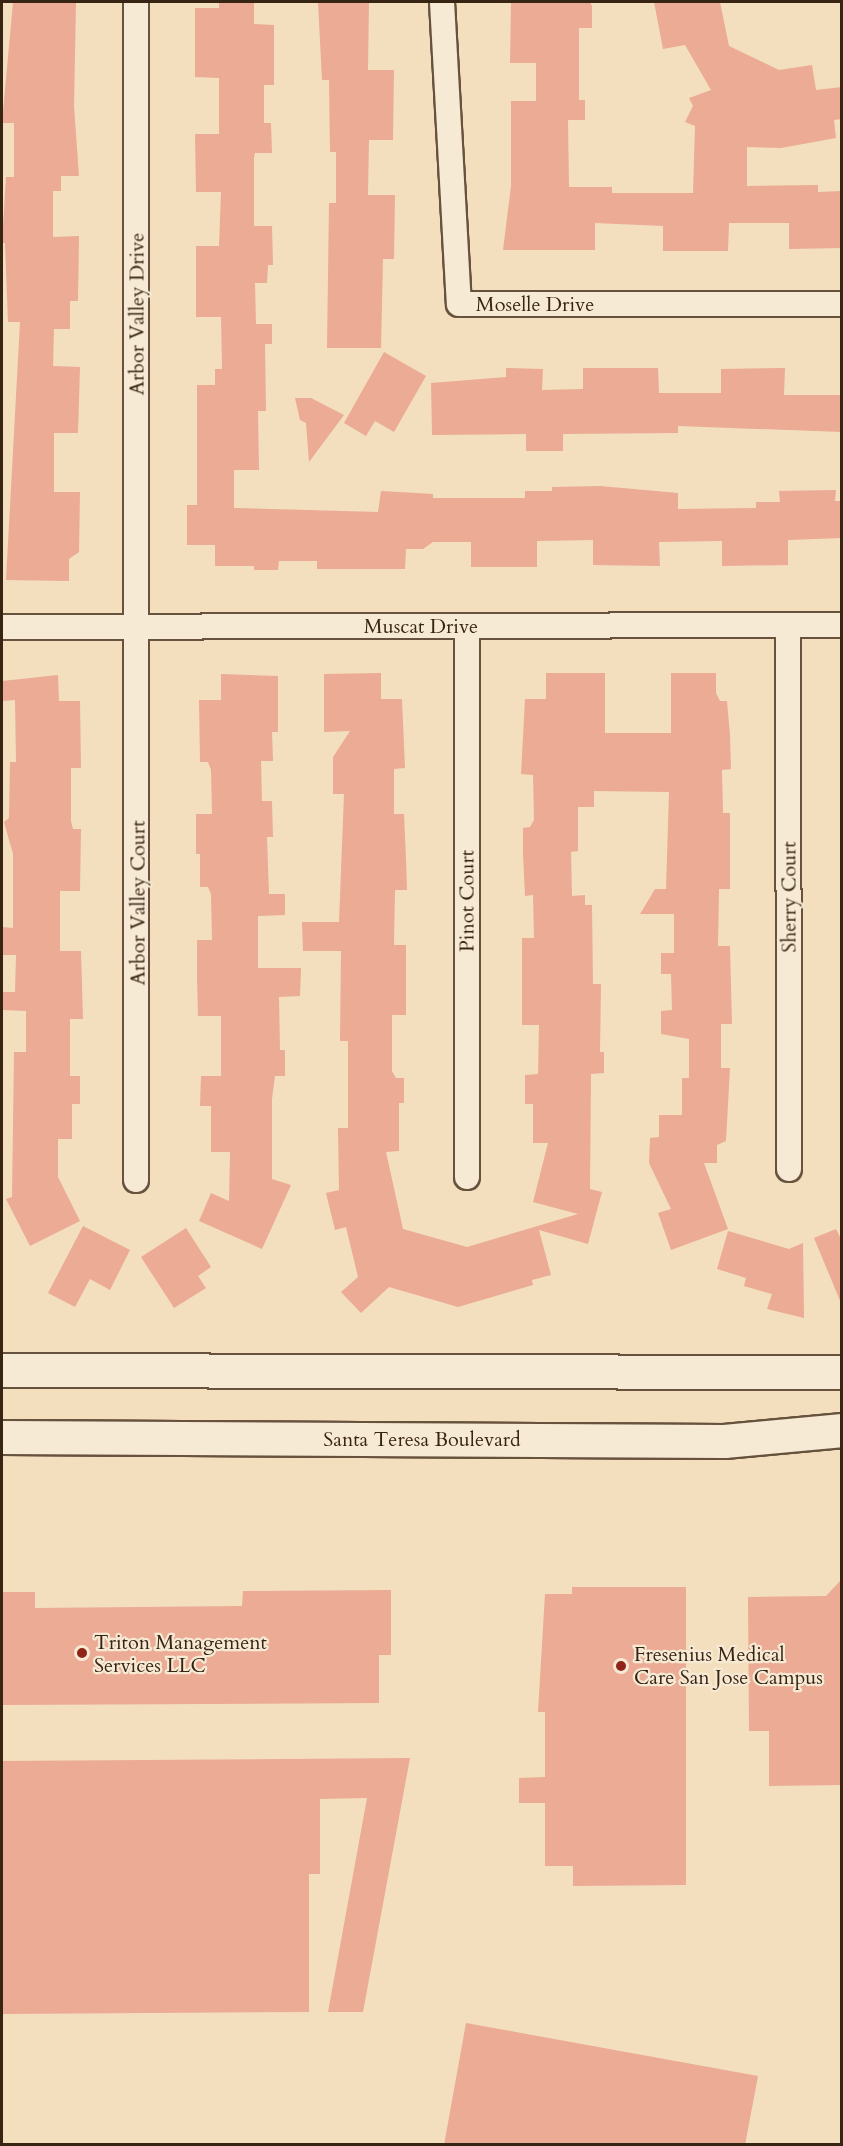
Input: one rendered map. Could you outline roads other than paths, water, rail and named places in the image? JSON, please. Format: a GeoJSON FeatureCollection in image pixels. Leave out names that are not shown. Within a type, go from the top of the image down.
{"type":"FeatureCollection","features":[{"type":"Feature","properties":{"kind":"main road"},"geometry":{"type":"LineString","coordinates":[[2,1370],[842,1372]]}},
{"type":"Feature","properties":{"kind":"main road","name":"Santa Teresa Boulevard"},"geometry":{"type":"LineString","coordinates":[[2,1437],[724,1441],[842,1430]]}},
{"type":"Feature","properties":{"kind":"street","name":"Arbor Valley Drive"},"geometry":{"type":"LineString","coordinates":[[136,2],[139,627]]}},
{"type":"Feature","properties":{"kind":"street","name":"Moselle Drive"},"geometry":{"type":"LineString","coordinates":[[442,2],[459,304],[842,304]]}},
{"type":"Feature","properties":{"kind":"street","name":"Sherry Court"},"geometry":{"type":"LineString","coordinates":[[788,625],[789,1169]]}},
{"type":"Feature","properties":{"kind":"street","name":"Muscat Drive"},"geometry":{"type":"LineString","coordinates":[[2,627],[842,625]]}},
{"type":"Feature","properties":{"kind":"street","name":"Pinot Court"},"geometry":{"type":"LineString","coordinates":[[467,626],[467,1177]]}},
{"type":"Feature","properties":{"kind":"street","name":"Arbor Valley Court"},"geometry":{"type":"LineString","coordinates":[[136,1180],[139,627]]}},
{"type":"Feature","properties":{"kind":"place","name":"Triton Management Services LLC"},"geometry":{"type":"Point","coordinates":[82,1653]}},
{"type":"Feature","properties":{"kind":"place","name":"Fresenius Medical Care San Jose Campus"},"geometry":{"type":"Point","coordinates":[621,1666]}}]}
